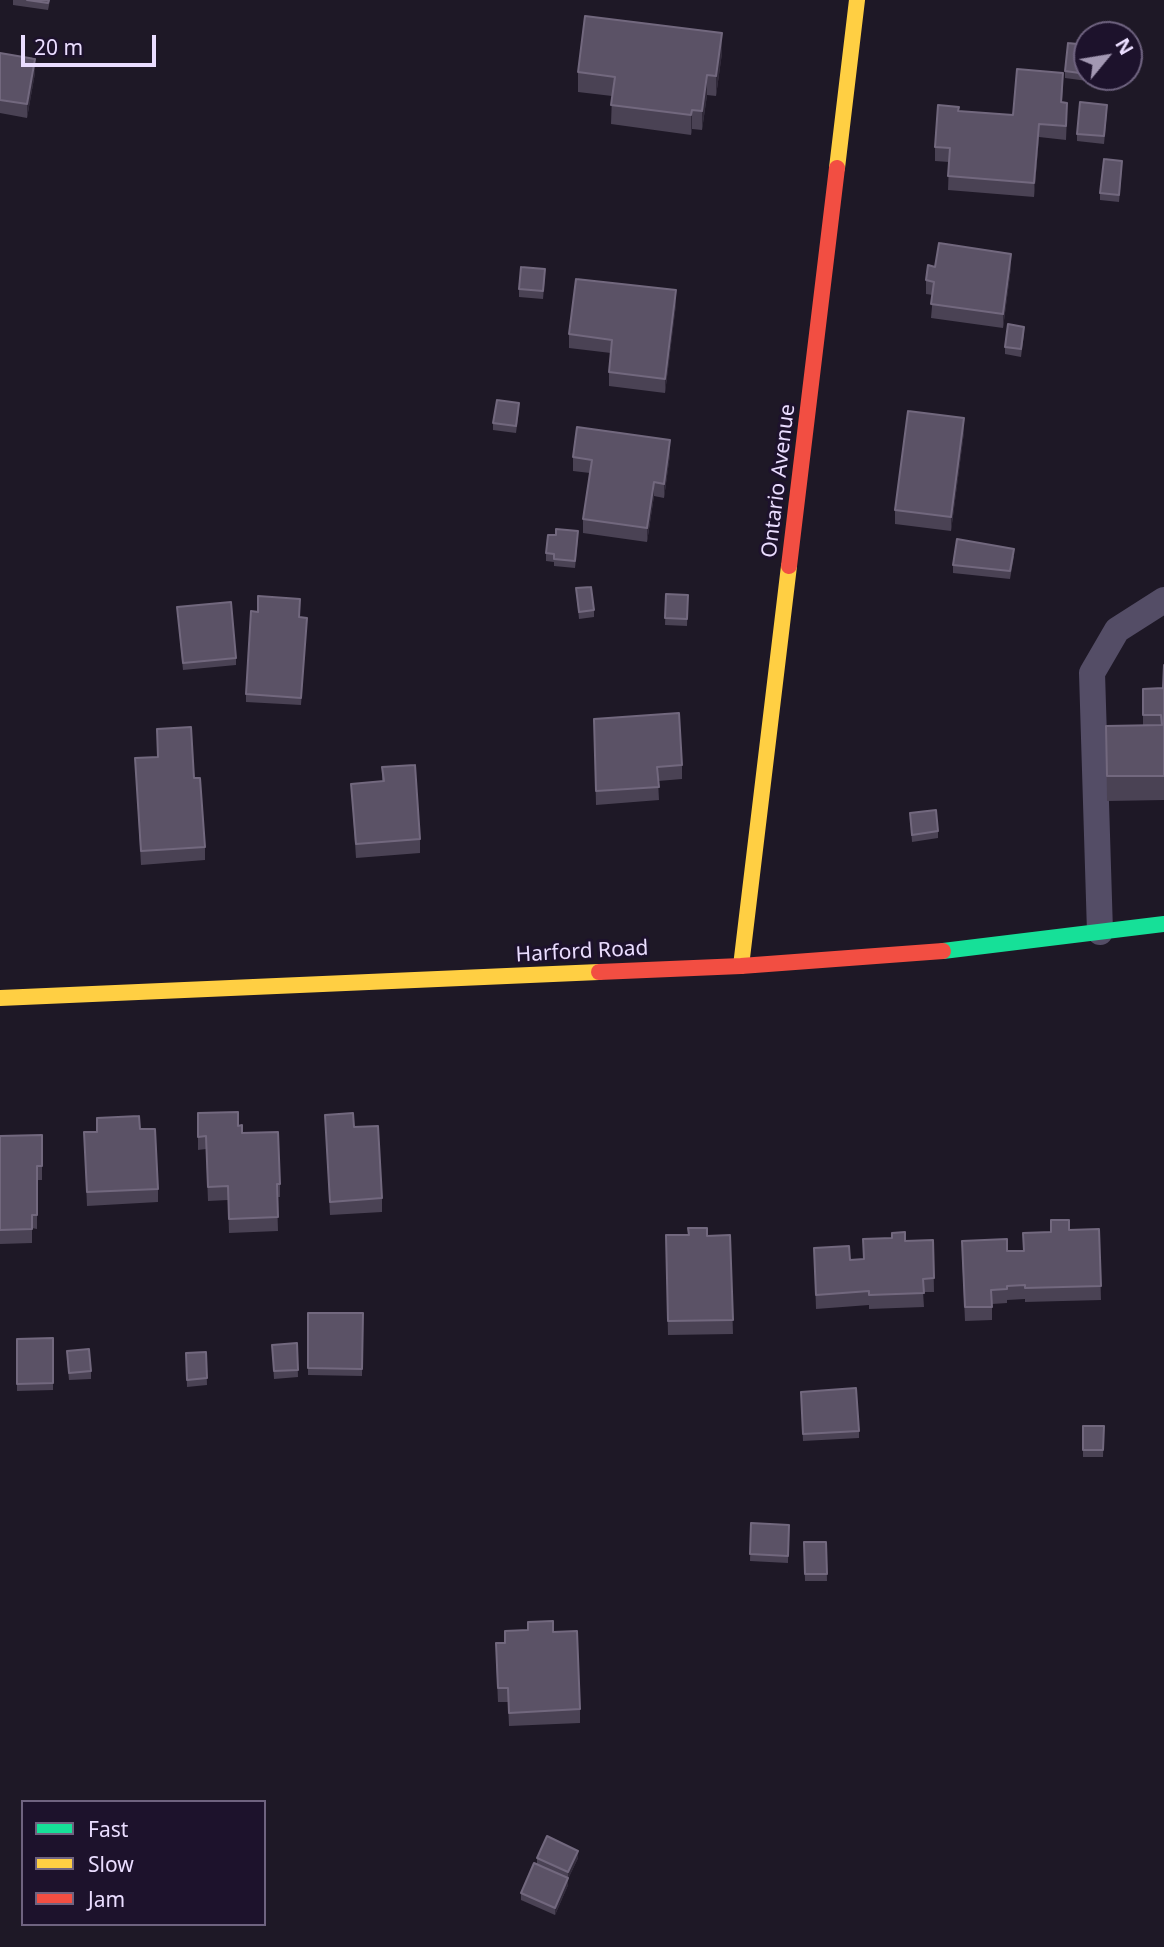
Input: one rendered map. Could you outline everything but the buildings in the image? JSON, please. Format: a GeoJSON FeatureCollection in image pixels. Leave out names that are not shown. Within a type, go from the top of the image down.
{"type":"FeatureCollection","features":[{"type":"Feature","properties":{"kind":"main road","name":"Ontario Avenue"},"geometry":{"type":"LineString","coordinates":[[741,966],[857,0]]}},
{"type":"Feature","properties":{"kind":"main road","name":"Harford Road"},"geometry":{"type":"LineString","coordinates":[[0,998],[741,966],[964,949],[1164,923]]}},
{"type":"Feature","properties":{"kind":"lane"},"geometry":{"type":"LineString","coordinates":[[1100,932],[1092,673],[1118,631],[1164,600]]}},
{"type":"Feature","properties":{"kind":"traffic: fast"},"geometry":{"type":"LineString","coordinates":[[943,951],[1164,924]]}},
{"type":"Feature","properties":{"kind":"traffic: slow"},"geometry":{"type":"LineString","coordinates":[[837,168],[857,0]]}},
{"type":"Feature","properties":{"kind":"traffic: slow"},"geometry":{"type":"LineString","coordinates":[[741,966],[789,566]]}},
{"type":"Feature","properties":{"kind":"traffic: slow"},"geometry":{"type":"LineString","coordinates":[[0,998],[599,972]]}},
{"type":"Feature","properties":{"kind":"traffic: jam"},"geometry":{"type":"LineString","coordinates":[[789,566],[837,168]]}},
{"type":"Feature","properties":{"kind":"traffic: jam"},"geometry":{"type":"LineString","coordinates":[[599,972],[741,966],[943,951]]}}]}
